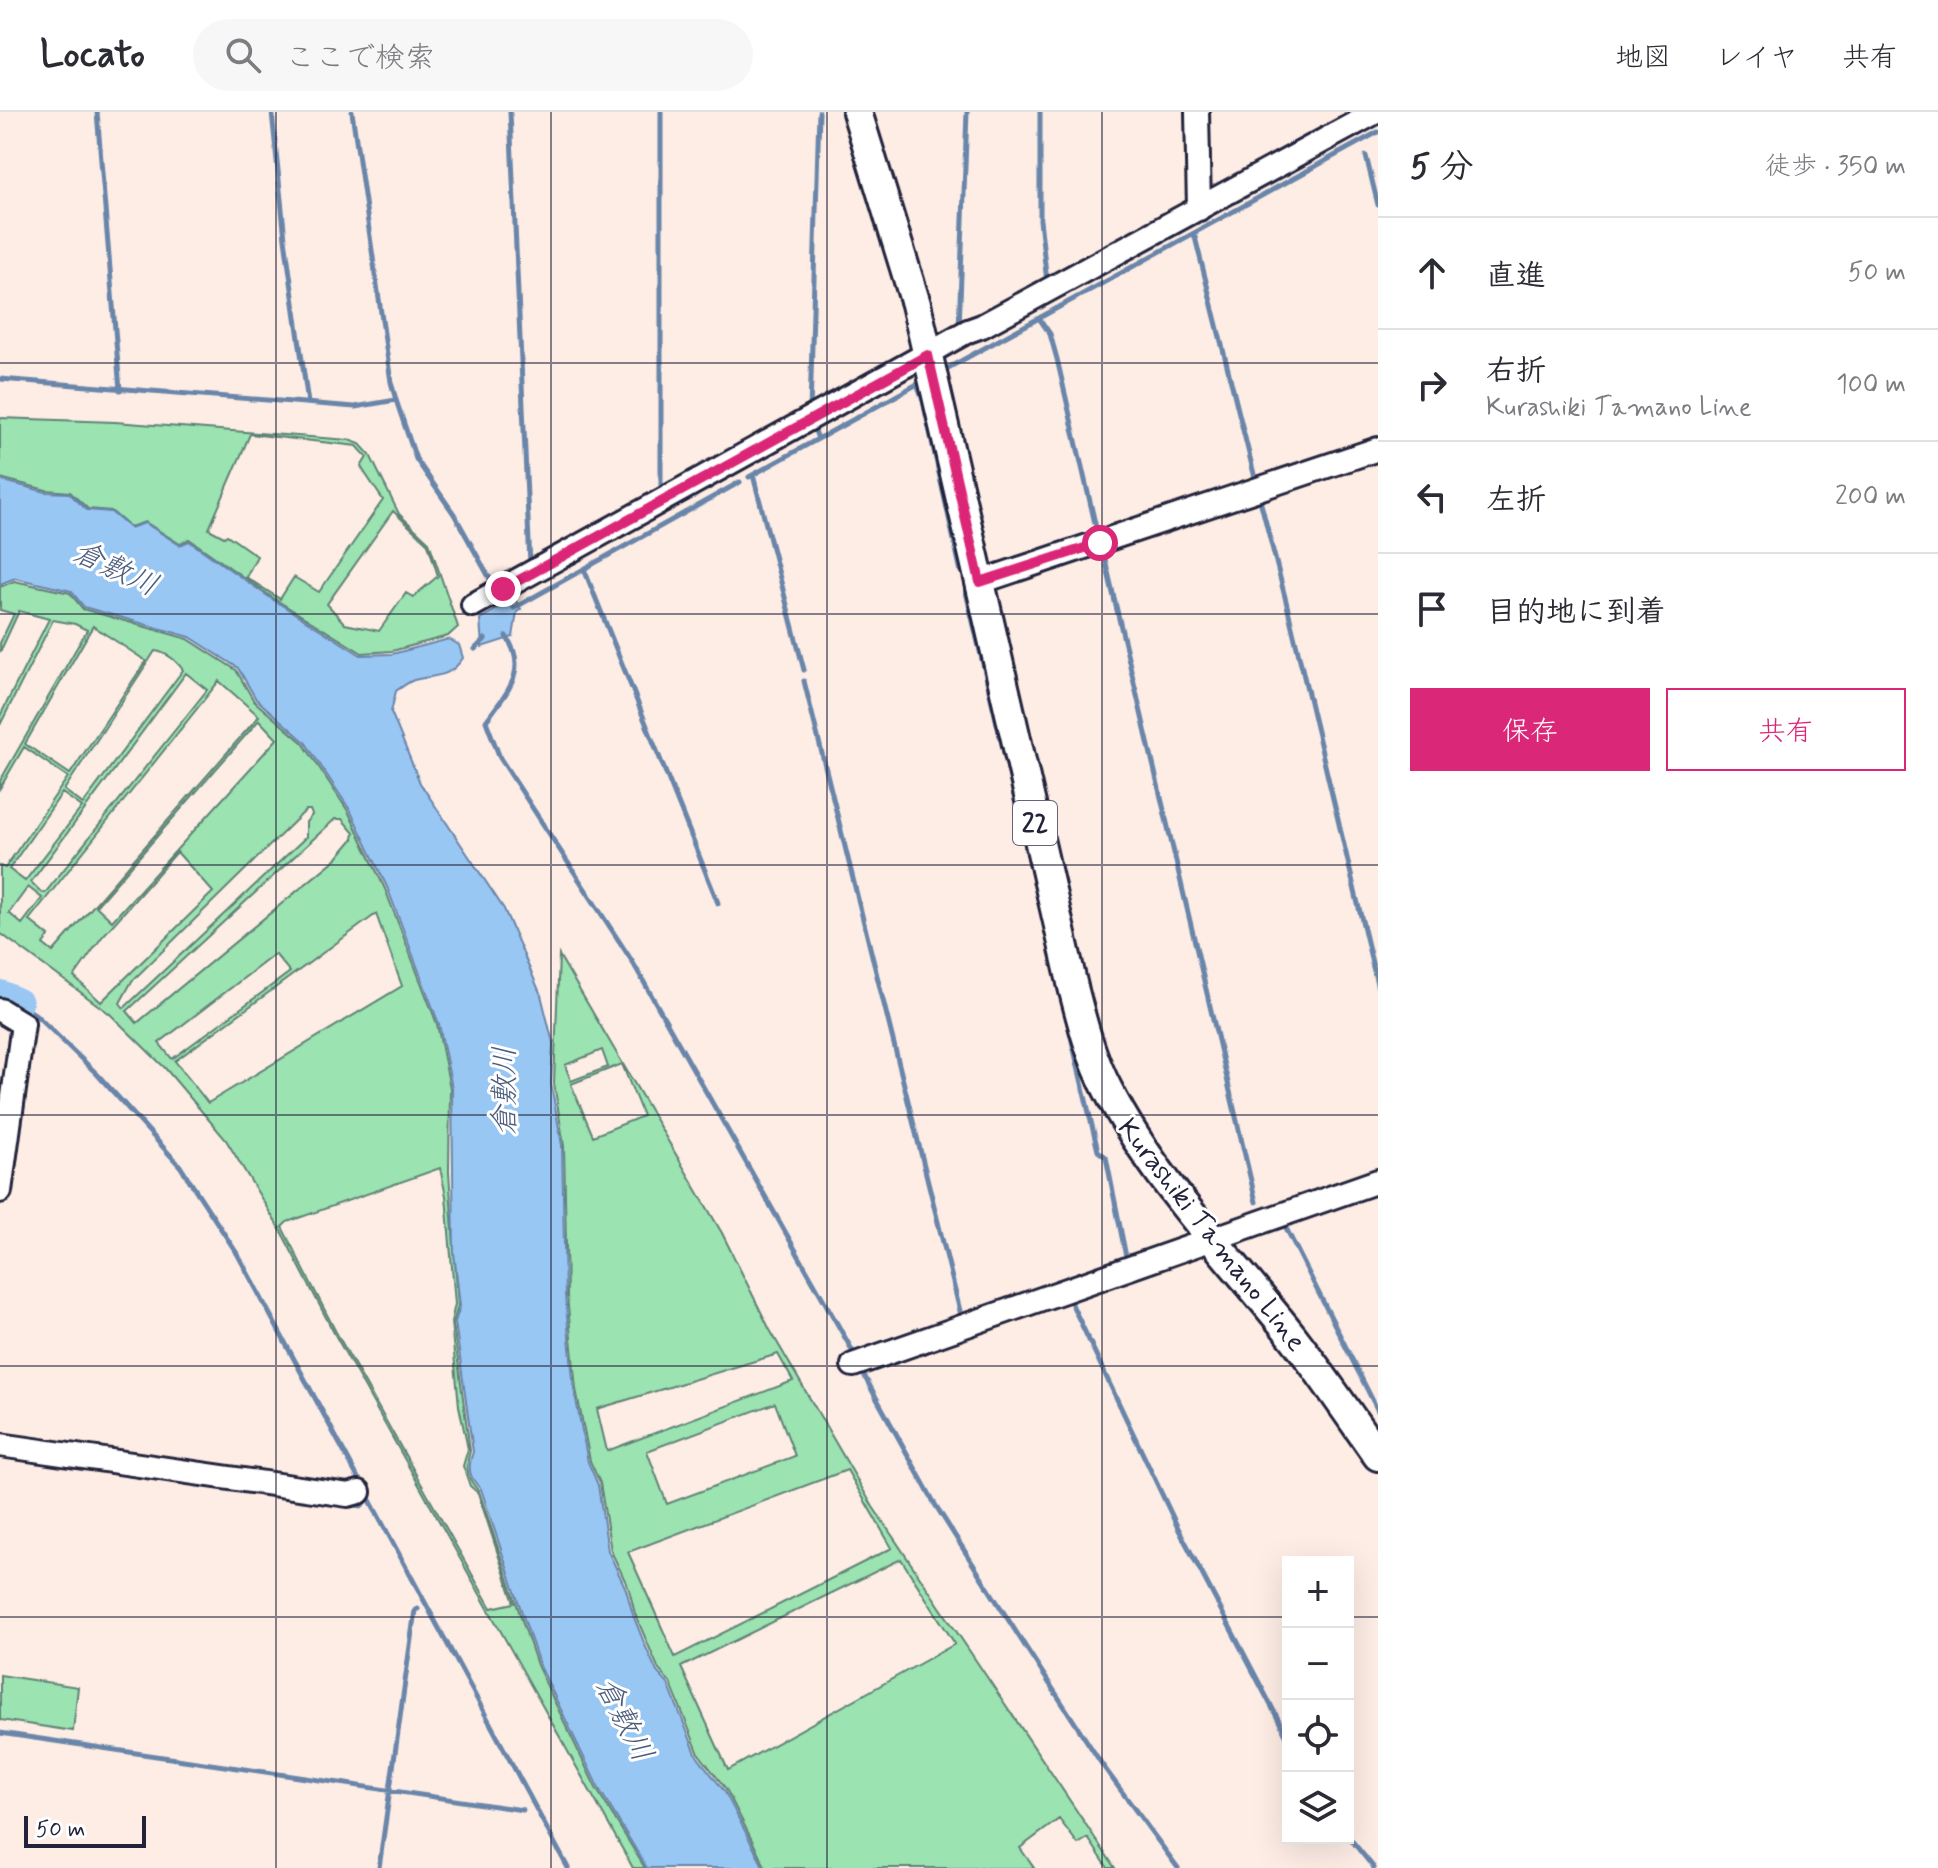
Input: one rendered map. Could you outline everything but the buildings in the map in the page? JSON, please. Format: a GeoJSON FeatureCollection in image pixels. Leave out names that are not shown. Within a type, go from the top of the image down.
{"type":"FeatureCollection","features":[{"type":"Feature","properties":{"kind":"main road","name":"Kurashiki Tamano Line"},"geometry":{"type":"LineString","coordinates":[[857,112],[894,227],[928,355],[1086,1037],[1106,1087],[1133,1137],[1293,1337],[1378,1456]]}},
{"type":"Feature","properties":{"kind":"street"},"geometry":{"type":"LineString","coordinates":[[1197,112],[1199,209]]}},
{"type":"Feature","properties":{"kind":"street"},"geometry":{"type":"LineString","coordinates":[[489,597],[963,335],[1373,114]]}},
{"type":"Feature","properties":{"kind":"street"},"geometry":{"type":"LineString","coordinates":[[980,582],[1378,449]]}},
{"type":"Feature","properties":{"kind":"street"},"geometry":{"type":"LineString","coordinates":[[0,1010],[23,1024],[0,1191]]}},
{"type":"Feature","properties":{"kind":"street"},"geometry":{"type":"LineString","coordinates":[[859,1363],[1378,1181]]}},
{"type":"Feature","properties":{"kind":"street"},"geometry":{"type":"LineString","coordinates":[[0,1445],[348,1495],[359,1492]]}},
{"type":"Feature","properties":{"kind":"green space"},"geometry":{"type":"Polygon","coordinates":[[[0,418],[115,422],[349,440],[360,444],[370,455],[399,514],[429,542],[458,627],[448,636],[392,651],[362,653],[273,598],[189,539],[180,544],[145,522],[130,527],[111,511],[88,509],[70,492],[46,490],[0,478],[0,418]],[[250,434],[209,529],[224,537],[227,535],[257,556],[246,577],[280,599],[294,577],[319,592],[383,500],[361,467],[367,457],[357,446],[250,434]],[[393,511],[327,604],[345,624],[379,631],[406,593],[413,597],[438,576],[428,544],[393,511]]]}},
{"type":"Feature","properties":{"kind":"green space"},"geometry":{"type":"Polygon","coordinates":[[[14,581],[70,593],[83,609],[188,639],[236,670],[254,701],[303,743],[348,811],[385,889],[437,1024],[450,1088],[449,1172],[458,1306],[453,1323],[470,1451],[468,1473],[479,1491],[537,1665],[596,1788],[645,1868],[633,1868],[334,1333],[281,1231],[226,1140],[165,1068],[110,1014],[0,933],[0,866],[5,868],[68,777],[24,747],[0,788],[0,781],[87,630],[53,620],[0,725],[0,716],[49,619],[19,611],[0,652],[0,643],[14,614],[0,610],[0,587],[14,581]],[[93,626],[25,744],[70,774],[146,661],[93,626]],[[155,651],[64,790],[83,804],[183,670],[164,653],[155,651]],[[186,673],[31,882],[45,893],[207,690],[186,673]],[[219,681],[29,920],[49,936],[43,944],[53,952],[259,716],[219,681]],[[259,720],[96,906],[112,921],[277,739],[259,720]],[[62,793],[9,869],[25,881],[82,807],[62,793]],[[306,810],[132,981],[120,1003],[124,1008],[306,837],[306,822],[312,815],[310,810],[306,810]],[[335,819],[127,1011],[137,1023],[337,858],[353,839],[354,833],[342,819],[335,819]],[[177,852],[102,937],[74,977],[101,1002],[213,892],[177,852]],[[28,887],[9,913],[22,924],[42,898],[28,887]],[[376,914],[175,1061],[208,1103],[402,986],[376,914]],[[275,954],[159,1043],[172,1059],[290,972],[275,954]],[[440,1168],[287,1222],[282,1227],[336,1332],[491,1608],[514,1603],[478,1493],[470,1486],[463,1466],[468,1449],[459,1406],[451,1322],[455,1304],[446,1196],[440,1168]]]}},
{"type":"Feature","properties":{"kind":"green space"},"geometry":{"type":"Polygon","coordinates":[[[559,955],[722,1233],[770,1330],[873,1507],[1115,1868],[1108,1868],[1088,1838],[1078,1844],[1059,1819],[1020,1848],[1034,1868],[766,1868],[726,1789],[699,1754],[670,1682],[659,1670],[635,1614],[629,1589],[611,1551],[600,1483],[590,1461],[576,1389],[567,1296],[564,1146],[554,1083],[559,955]],[[602,1050],[565,1065],[571,1081],[608,1067],[602,1050]],[[622,1064],[571,1084],[593,1136],[643,1116],[622,1064]],[[778,1354],[597,1409],[607,1451],[793,1381],[778,1354]],[[775,1403],[647,1451],[667,1504],[795,1456],[775,1403]],[[847,1470],[628,1552],[675,1657],[892,1548],[847,1470]],[[901,1559],[681,1667],[728,1770],[955,1644],[901,1559]]]}},
{"type":"Feature","properties":{"kind":"green space"},"geometry":{"type":"Polygon","coordinates":[[[0,1675],[78,1687],[73,1731],[0,1720],[0,1675]]]}},
{"type":"Feature","properties":{"kind":"water","name":"倉敷川"},"geometry":{"type":"Polygon","coordinates":[[[0,480],[46,492],[69,493],[87,510],[111,512],[130,528],[145,523],[180,545],[189,541],[272,599],[361,655],[392,654],[449,639],[459,645],[463,658],[452,670],[412,681],[396,691],[391,712],[420,783],[504,909],[541,995],[553,1043],[551,1084],[562,1145],[565,1295],[574,1389],[588,1462],[598,1485],[608,1551],[626,1589],[645,1645],[657,1672],[668,1684],[697,1756],[725,1792],[764,1868],[647,1868],[598,1787],[539,1664],[481,1489],[470,1472],[473,1452],[455,1322],[460,1306],[454,1252],[452,1088],[439,1024],[387,887],[350,810],[305,742],[256,699],[238,668],[190,637],[84,607],[71,591],[15,578],[0,584],[0,480]]]}},
{"type":"Feature","properties":{"kind":"water"},"geometry":{"type":"Polygon","coordinates":[[[505,596],[509,605],[516,601],[521,609],[517,612],[513,637],[482,647],[480,619],[499,608],[496,601],[505,596]]]}},
{"type":"Feature","properties":{"kind":"waterway"},"geometry":{"type":"LineString","coordinates":[[97,112],[120,390]]}},
{"type":"Feature","properties":{"kind":"waterway"},"geometry":{"type":"LineString","coordinates":[[272,112],[285,239],[308,403]]}},
{"type":"Feature","properties":{"kind":"waterway"},"geometry":{"type":"LineString","coordinates":[[352,112],[396,400]]}},
{"type":"Feature","properties":{"kind":"waterway"},"geometry":{"type":"LineString","coordinates":[[510,112],[530,565]]}},
{"type":"Feature","properties":{"kind":"waterway"},"geometry":{"type":"LineString","coordinates":[[661,112],[661,486]]}},
{"type":"Feature","properties":{"kind":"waterway"},"geometry":{"type":"LineString","coordinates":[[810,411],[819,112]]}},
{"type":"Feature","properties":{"kind":"waterway"},"geometry":{"type":"LineString","coordinates":[[959,329],[967,112]]}},
{"type":"Feature","properties":{"kind":"waterway"},"geometry":{"type":"LineString","coordinates":[[1040,112],[1040,220],[1047,282]]}},
{"type":"Feature","properties":{"kind":"waterway"},"geometry":{"type":"LineString","coordinates":[[948,368],[1378,132]]}},
{"type":"Feature","properties":{"kind":"waterway"},"geometry":{"type":"LineString","coordinates":[[1366,156],[1378,205]]}},
{"type":"Feature","properties":{"kind":"waterway"},"geometry":{"type":"LineString","coordinates":[[1194,233],[1256,482]]}},
{"type":"Feature","properties":{"kind":"waterway"},"geometry":{"type":"LineString","coordinates":[[1039,318],[1050,334],[1057,359],[1097,532],[1095,537]]}},
{"type":"Feature","properties":{"kind":"waterway"},"geometry":{"type":"LineString","coordinates":[[0,379],[355,407],[396,400],[416,459],[454,514],[494,586]]}},
{"type":"Feature","properties":{"kind":"waterway"},"geometry":{"type":"LineString","coordinates":[[749,477],[921,382]]}},
{"type":"Feature","properties":{"kind":"waterway"},"geometry":{"type":"LineString","coordinates":[[917,384],[961,572]]}},
{"type":"Feature","properties":{"kind":"waterway"},"geometry":{"type":"LineString","coordinates":[[813,425],[818,439]]}},
{"type":"Feature","properties":{"kind":"waterway"},"geometry":{"type":"LineString","coordinates":[[753,475],[804,670]]}},
{"type":"Feature","properties":{"kind":"waterway"},"geometry":{"type":"LineString","coordinates":[[514,608],[740,482]]}},
{"type":"Feature","properties":{"kind":"waterway"},"geometry":{"type":"LineString","coordinates":[[1259,496],[1378,988]]}},
{"type":"Feature","properties":{"kind":"waterway"},"geometry":{"type":"LineString","coordinates":[[1099,551],[1104,555],[1256,1202]]}},
{"type":"Feature","properties":{"kind":"waterway"},"geometry":{"type":"LineString","coordinates":[[584,569],[718,903]]}},
{"type":"Feature","properties":{"kind":"waterway"},"geometry":{"type":"LineString","coordinates":[[966,592],[1098,1151],[1106,1157],[1127,1262]]}},
{"type":"Feature","properties":{"kind":"waterway"},"geometry":{"type":"LineString","coordinates":[[506,636],[516,660],[515,671],[507,691],[486,721],[500,758],[632,961],[856,1357]]}},
{"type":"Feature","properties":{"kind":"waterway"},"geometry":{"type":"LineString","coordinates":[[475,649],[485,639]]}},
{"type":"Feature","properties":{"kind":"waterway"},"geometry":{"type":"LineString","coordinates":[[804,681],[961,1315]]}},
{"type":"Feature","properties":{"kind":"waterway"},"geometry":{"type":"LineString","coordinates":[[0,995],[18,1003]]}},
{"type":"Feature","properties":{"kind":"waterway"},"geometry":{"type":"LineString","coordinates":[[18,1003],[35,1014],[97,1074],[180,1166],[238,1255],[568,1868]]}},
{"type":"Feature","properties":{"kind":"waterway"},"geometry":{"type":"LineString","coordinates":[[1283,1222],[1378,1411]]}},
{"type":"Feature","properties":{"kind":"waterway"},"geometry":{"type":"LineString","coordinates":[[1068,1296],[1177,1526],[1282,1727]]}},
{"type":"Feature","properties":{"kind":"waterway"},"geometry":{"type":"LineString","coordinates":[[861,1370],[936,1506],[1025,1646],[1103,1766],[1178,1868]]}},
{"type":"Feature","properties":{"kind":"waterway"},"geometry":{"type":"LineString","coordinates":[[349,1504],[362,1506]]}},
{"type":"Feature","properties":{"kind":"waterway"},"geometry":{"type":"LineString","coordinates":[[379,1868],[415,1610],[418,1609]]}},
{"type":"Feature","properties":{"kind":"waterway"},"geometry":{"type":"LineString","coordinates":[[0,1733],[523,1810]]}},
{"type":"Feature","properties":{"kind":"waterway"},"geometry":{"type":"LineString","coordinates":[[1354,1843],[1374,1868]]}},
{"type":"Feature","properties":{"kind":"route"},"geometry":{"type":"LineString","coordinates":[[503,589],[928,355],[980,582],[1100,543]]}}]}
